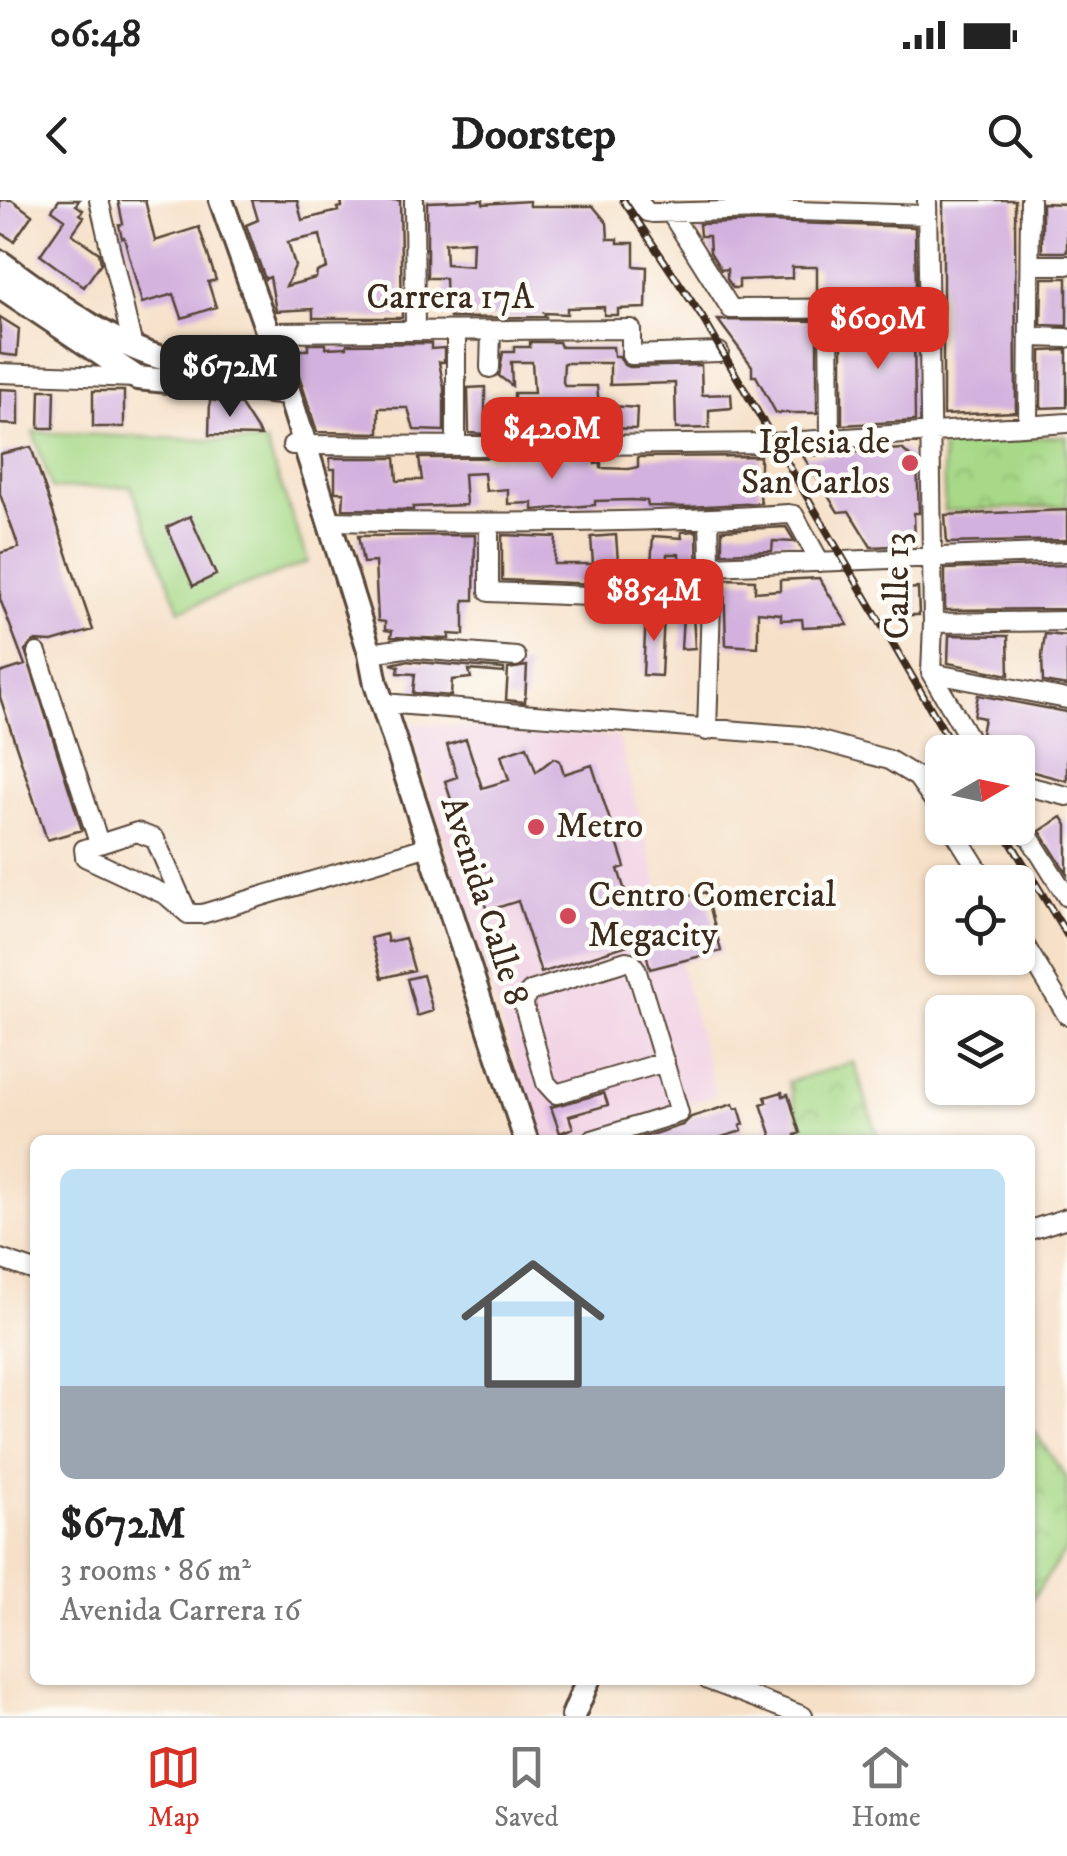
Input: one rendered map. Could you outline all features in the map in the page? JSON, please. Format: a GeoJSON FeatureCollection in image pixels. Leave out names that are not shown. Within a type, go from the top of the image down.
{"type":"FeatureCollection","features":[{"type":"Feature","properties":{"kind":"main road","name":"Avenida Calle 8"},"geometry":{"type":"LineString","coordinates":[[207,200],[274,385],[329,520],[380,694],[524,1135]]}},
{"type":"Feature","properties":{"kind":"main road","name":"Avenida Calle 8"},"geometry":{"type":"LineString","coordinates":[[221,200],[269,332],[274,385]]}},
{"type":"Feature","properties":{"kind":"main road"},"geometry":{"type":"LineString","coordinates":[[0,262],[65,308],[133,347],[165,359],[274,385]]}},
{"type":"Feature","properties":{"kind":"main road"},"geometry":{"type":"LineString","coordinates":[[0,286],[138,378],[274,385]]}},
{"type":"Feature","properties":{"kind":"main road","name":"Avenida Calle 8"},"geometry":{"type":"LineString","coordinates":[[298,445],[359,654],[380,694]]}},
{"type":"Feature","properties":{"kind":"main road"},"geometry":{"type":"LineString","coordinates":[[579,1714],[587,1685]]}},
{"type":"Feature","properties":{"kind":"street"},"geometry":{"type":"LineString","coordinates":[[99,200],[133,347]]}},
{"type":"Feature","properties":{"kind":"street"},"geometry":{"type":"LineString","coordinates":[[414,200],[415,330]]}},
{"type":"Feature","properties":{"kind":"street"},"geometry":{"type":"LineString","coordinates":[[1028,426],[1030,200]]}},
{"type":"Feature","properties":{"kind":"street"},"geometry":{"type":"LineString","coordinates":[[642,206],[670,212],[764,205],[926,208]]}},
{"type":"Feature","properties":{"kind":"street","name":"Calle 13"},"geometry":{"type":"LineString","coordinates":[[926,208],[933,623],[930,673]]}},
{"type":"Feature","properties":{"kind":"street"},"geometry":{"type":"LineString","coordinates":[[670,212],[731,308],[927,308]]}},
{"type":"Feature","properties":{"kind":"street"},"geometry":{"type":"LineString","coordinates":[[1030,265],[1067,265]]}},
{"type":"Feature","properties":{"kind":"street"},"geometry":{"type":"LineString","coordinates":[[829,308],[830,439]]}},
{"type":"Feature","properties":{"kind":"street","name":"Carrera 17A"},"geometry":{"type":"LineString","coordinates":[[269,332],[631,329],[632,356],[718,352]]}},
{"type":"Feature","properties":{"kind":"street"},"geometry":{"type":"LineString","coordinates":[[490,368],[491,331]]}},
{"type":"Feature","properties":{"kind":"street"},"geometry":{"type":"LineString","coordinates":[[456,332],[456,446]]}},
{"type":"Feature","properties":{"kind":"street"},"geometry":{"type":"LineString","coordinates":[[1030,337],[1067,338]]}},
{"type":"Feature","properties":{"kind":"street"},"geometry":{"type":"LineString","coordinates":[[0,373],[138,378]]}},
{"type":"Feature","properties":{"kind":"street"},"geometry":{"type":"LineString","coordinates":[[298,445],[773,443],[1067,423]]}},
{"type":"Feature","properties":{"kind":"street"},"geometry":{"type":"LineString","coordinates":[[329,520],[489,524],[794,515],[820,562]]}},
{"type":"Feature","properties":{"kind":"street"},"geometry":{"type":"LineString","coordinates":[[708,730],[709,519]]}},
{"type":"Feature","properties":{"kind":"street"},"geometry":{"type":"LineString","coordinates":[[489,524],[489,592],[711,601]]}},
{"type":"Feature","properties":{"kind":"street"},"geometry":{"type":"LineString","coordinates":[[710,566],[1067,552]]}},
{"type":"Feature","properties":{"kind":"street"},"geometry":{"type":"LineString","coordinates":[[933,623],[1067,621]]}},
{"type":"Feature","properties":{"kind":"street"},"geometry":{"type":"LineString","coordinates":[[370,653],[406,648],[516,657]]}},
{"type":"Feature","properties":{"kind":"street"},"geometry":{"type":"LineString","coordinates":[[36,653],[99,843]]}},
{"type":"Feature","properties":{"kind":"street"},"geometry":{"type":"LineString","coordinates":[[930,673],[1067,699]]}},
{"type":"Feature","properties":{"kind":"street"},"geometry":{"type":"LineString","coordinates":[[930,673],[967,735]]}},
{"type":"Feature","properties":{"kind":"street"},"geometry":{"type":"LineString","coordinates":[[380,694],[708,730],[802,736],[846,754],[889,760],[917,777],[925,788]]}},
{"type":"Feature","properties":{"kind":"street"},"geometry":{"type":"LineString","coordinates":[[1035,788],[1067,796]]}},
{"type":"Feature","properties":{"kind":"street"},"geometry":{"type":"LineString","coordinates":[[188,914],[155,839],[137,832],[84,849],[85,857],[166,896],[188,914],[202,914],[429,846]]}},
{"type":"Feature","properties":{"kind":"street"},"geometry":{"type":"LineString","coordinates":[[1034,845],[1067,897]]}},
{"type":"Feature","properties":{"kind":"street"},"geometry":{"type":"LineString","coordinates":[[608,1135],[679,1112],[665,1062],[632,962],[530,992],[525,998],[546,1083],[556,1094],[665,1062]]}},
{"type":"Feature","properties":{"kind":"street"},"geometry":{"type":"LineString","coordinates":[[1035,962],[1067,1014]]}},
{"type":"Feature","properties":{"kind":"street"},"geometry":{"type":"LineString","coordinates":[[1038,1231],[1067,1218]]}},
{"type":"Feature","properties":{"kind":"street"},"geometry":{"type":"LineString","coordinates":[[0,1260],[30,1269]]}},
{"type":"Feature","properties":{"kind":"street"},"geometry":{"type":"LineString","coordinates":[[721,1685],[803,1716]]}},
{"type":"Feature","properties":{"kind":"shaded area","name":"Centro Comercial Megacity"},"geometry":{"type":"Polygon","coordinates":[[[408,723],[618,737],[716,1095],[592,1135],[537,1135],[408,723]]]}},
{"type":"Feature","properties":{"kind":"green space"},"geometry":{"type":"Polygon","coordinates":[[[33,432],[266,443],[308,562],[180,610],[131,486],[52,489],[33,432]]]}},
{"type":"Feature","properties":{"kind":"green space"},"geometry":{"type":"Polygon","coordinates":[[[1067,436],[1067,506],[945,511],[942,441],[1067,436]]]}},
{"type":"Feature","properties":{"kind":"green space"},"geometry":{"type":"Polygon","coordinates":[[[854,1062],[877,1135],[804,1135],[788,1082],[854,1062]]]}},
{"type":"Feature","properties":{"kind":"green space"},"geometry":{"type":"Polygon","coordinates":[[[1035,1432],[1067,1479],[1067,1548],[1035,1595],[1035,1432]]]}},
{"type":"Feature","properties":{"kind":"building"},"geometry":{"type":"Polygon","coordinates":[[[0,200],[12,200],[32,215],[14,241],[0,232],[0,200]]]}},
{"type":"Feature","properties":{"kind":"building"},"geometry":{"type":"Polygon","coordinates":[[[59,200],[79,200],[76,205],[83,210],[80,214],[84,217],[72,234],[99,253],[101,263],[84,287],[40,255],[65,219],[52,210],[59,200]]]}},
{"type":"Feature","properties":{"kind":"building"},"geometry":{"type":"Polygon","coordinates":[[[118,200],[145,200],[155,241],[199,227],[216,280],[208,282],[216,307],[182,318],[174,294],[142,303],[122,238],[118,200]]]}},
{"type":"Feature","properties":{"kind":"building"},"geometry":{"type":"Polygon","coordinates":[[[252,200],[297,200],[302,220],[338,211],[341,200],[400,200],[402,318],[313,318],[313,309],[276,311],[270,277],[265,279],[246,225],[258,220],[252,200]],[[320,235],[288,242],[295,266],[286,286],[316,278],[317,272],[327,268],[320,235]]]}},
{"type":"Feature","properties":{"kind":"building"},"geometry":{"type":"Polygon","coordinates":[[[943,200],[1015,200],[1016,412],[943,415],[943,200]]]}},
{"type":"Feature","properties":{"kind":"building"},"geometry":{"type":"Polygon","coordinates":[[[529,201],[530,206],[593,206],[607,223],[608,239],[634,243],[634,266],[647,267],[646,308],[618,309],[618,315],[604,315],[604,307],[567,308],[567,314],[544,313],[546,317],[450,318],[445,278],[427,278],[427,202],[529,201]],[[473,241],[445,243],[446,264],[472,266],[473,241]]]}},
{"type":"Feature","properties":{"kind":"building"},"geometry":{"type":"Polygon","coordinates":[[[1042,203],[1067,204],[1067,252],[1042,252],[1042,203]]]}},
{"type":"Feature","properties":{"kind":"building"},"geometry":{"type":"Polygon","coordinates":[[[699,224],[915,227],[916,296],[817,296],[817,267],[792,267],[792,278],[739,280],[739,288],[733,288],[727,279],[727,269],[721,270],[710,252],[709,236],[700,236],[699,224]]]}},
{"type":"Feature","properties":{"kind":"building"},"geometry":{"type":"Polygon","coordinates":[[[1042,278],[1067,278],[1067,326],[1041,325],[1042,278]]]}},
{"type":"Feature","properties":{"kind":"building"},"geometry":{"type":"Polygon","coordinates":[[[0,317],[19,329],[17,356],[0,354],[0,317]]]}},
{"type":"Feature","properties":{"kind":"building"},"geometry":{"type":"Polygon","coordinates":[[[718,320],[817,321],[817,413],[776,413],[756,376],[752,376],[752,366],[718,320]]]}},
{"type":"Feature","properties":{"kind":"building"},"geometry":{"type":"Polygon","coordinates":[[[842,321],[914,321],[915,421],[842,425],[842,321]]]}},
{"type":"Feature","properties":{"kind":"building"},"geometry":{"type":"Polygon","coordinates":[[[530,342],[559,342],[561,347],[613,347],[614,356],[630,367],[701,365],[702,395],[731,394],[732,408],[709,410],[709,428],[676,429],[675,383],[610,385],[610,363],[564,363],[563,382],[565,386],[597,386],[599,405],[637,408],[636,429],[610,428],[610,421],[600,423],[599,417],[582,413],[554,412],[554,404],[514,407],[514,393],[534,393],[532,362],[511,362],[512,386],[499,376],[503,352],[530,347],[530,342]]]}},
{"type":"Feature","properties":{"kind":"building"},"geometry":{"type":"Polygon","coordinates":[[[431,343],[431,349],[444,348],[444,362],[439,362],[444,388],[444,431],[414,430],[408,408],[379,408],[379,433],[317,432],[291,350],[308,350],[308,344],[326,344],[326,348],[431,343]]]}},
{"type":"Feature","properties":{"kind":"building"},"geometry":{"type":"Polygon","coordinates":[[[1067,350],[1067,407],[1041,408],[1041,351],[1067,350]]]}},
{"type":"Feature","properties":{"kind":"building"},"geometry":{"type":"Polygon","coordinates":[[[485,387],[485,434],[469,433],[468,388],[485,387]]]}},
{"type":"Feature","properties":{"kind":"building"},"geometry":{"type":"Polygon","coordinates":[[[0,389],[19,390],[19,425],[0,424],[0,389]]]}},
{"type":"Feature","properties":{"kind":"building"},"geometry":{"type":"Polygon","coordinates":[[[40,390],[55,390],[54,428],[39,428],[40,390]]]}},
{"type":"Feature","properties":{"kind":"building"},"geometry":{"type":"Polygon","coordinates":[[[93,391],[124,391],[124,427],[93,427],[93,391]]]}},
{"type":"Feature","properties":{"kind":"building"},"geometry":{"type":"Polygon","coordinates":[[[210,400],[241,405],[261,436],[209,435],[210,400]]]}},
{"type":"Feature","properties":{"kind":"building"},"geometry":{"type":"Polygon","coordinates":[[[31,447],[93,630],[52,642],[34,641],[25,650],[82,830],[47,840],[0,697],[0,673],[25,665],[0,599],[0,553],[19,548],[0,494],[0,454],[31,447]]]}},
{"type":"Feature","properties":{"kind":"building"},"geometry":{"type":"Polygon","coordinates":[[[902,449],[917,463],[919,513],[914,513],[915,545],[871,547],[849,511],[838,512],[803,456],[902,449]]]}},
{"type":"Feature","properties":{"kind":"building"},"geometry":{"type":"Polygon","coordinates":[[[760,456],[757,472],[761,503],[689,507],[648,506],[647,501],[632,500],[533,510],[533,503],[508,504],[508,489],[486,491],[484,473],[464,474],[466,505],[413,510],[343,509],[344,492],[335,492],[335,469],[330,469],[330,458],[395,458],[397,481],[422,480],[419,458],[594,457],[601,468],[629,469],[638,467],[638,457],[760,456]]]}},
{"type":"Feature","properties":{"kind":"building"},"geometry":{"type":"Polygon","coordinates":[[[1067,510],[1067,540],[947,543],[945,515],[1067,510]]]}},
{"type":"Feature","properties":{"kind":"building"},"geometry":{"type":"Polygon","coordinates":[[[190,516],[216,575],[193,586],[167,527],[190,516]]]}},
{"type":"Feature","properties":{"kind":"building"},"geometry":{"type":"Polygon","coordinates":[[[786,527],[795,542],[773,541],[772,551],[722,553],[722,530],[786,527]]]}},
{"type":"Feature","properties":{"kind":"building"},"geometry":{"type":"Polygon","coordinates":[[[697,531],[698,588],[681,587],[679,554],[667,554],[666,587],[638,586],[639,564],[651,565],[653,536],[682,538],[681,532],[697,531]]]}},
{"type":"Feature","properties":{"kind":"building"},"geometry":{"type":"Polygon","coordinates":[[[475,535],[474,600],[464,600],[464,635],[449,634],[449,639],[391,637],[392,631],[385,630],[385,622],[378,621],[375,562],[363,563],[358,536],[475,535]]]}},
{"type":"Feature","properties":{"kind":"building"},"geometry":{"type":"Polygon","coordinates":[[[502,535],[556,537],[554,564],[593,564],[591,537],[616,535],[621,563],[619,585],[502,580],[502,535]]]}},
{"type":"Feature","properties":{"kind":"building"},"geometry":{"type":"Polygon","coordinates":[[[1067,565],[1067,609],[945,610],[945,569],[1067,565]]]}},
{"type":"Feature","properties":{"kind":"building"},"geometry":{"type":"Polygon","coordinates":[[[819,578],[848,625],[803,627],[802,619],[781,620],[781,614],[758,612],[758,647],[726,645],[724,579],[755,580],[755,592],[780,590],[780,580],[819,578]]]}},
{"type":"Feature","properties":{"kind":"building"},"geometry":{"type":"Polygon","coordinates":[[[918,588],[919,615],[910,615],[891,590],[918,588]]]}},
{"type":"Feature","properties":{"kind":"building"},"geometry":{"type":"Polygon","coordinates":[[[646,613],[664,614],[661,676],[643,675],[646,613]]]}},
{"type":"Feature","properties":{"kind":"building"},"geometry":{"type":"Polygon","coordinates":[[[683,615],[693,615],[695,648],[681,649],[683,615]]]}},
{"type":"Feature","properties":{"kind":"building"},"geometry":{"type":"Polygon","coordinates":[[[1045,634],[1067,636],[1067,686],[1043,682],[1045,634]]]}},
{"type":"Feature","properties":{"kind":"building"},"geometry":{"type":"Polygon","coordinates":[[[949,635],[1008,636],[1009,675],[948,663],[949,635]]]}},
{"type":"Feature","properties":{"kind":"building"},"geometry":{"type":"Polygon","coordinates":[[[405,661],[504,669],[504,673],[469,670],[471,678],[452,680],[451,696],[413,693],[415,674],[398,673],[399,666],[391,664],[405,661]]]}},
{"type":"Feature","properties":{"kind":"building"},"geometry":{"type":"Polygon","coordinates":[[[527,666],[525,702],[506,700],[508,669],[527,666]]]}},
{"type":"Feature","properties":{"kind":"building"},"geometry":{"type":"Polygon","coordinates":[[[978,695],[1067,712],[1067,781],[1035,773],[1035,735],[981,734],[984,718],[974,716],[978,695]]]}},
{"type":"Feature","properties":{"kind":"building"},"geometry":{"type":"Polygon","coordinates":[[[466,739],[482,788],[509,780],[501,755],[527,746],[536,772],[554,758],[560,761],[564,774],[592,765],[625,867],[618,869],[631,910],[706,892],[721,951],[650,969],[643,940],[541,973],[518,901],[487,911],[445,781],[457,777],[447,745],[466,739]]]}},
{"type":"Feature","properties":{"kind":"building"},"geometry":{"type":"Polygon","coordinates":[[[1062,817],[1067,825],[1067,874],[1040,831],[1062,817]]]}},
{"type":"Feature","properties":{"kind":"building"},"geometry":{"type":"Polygon","coordinates":[[[386,934],[388,942],[405,938],[414,970],[382,978],[371,938],[386,934]]]}},
{"type":"Feature","properties":{"kind":"building"},"geometry":{"type":"Polygon","coordinates":[[[423,975],[433,1011],[417,1016],[407,979],[423,975]]]}},
{"type":"Feature","properties":{"kind":"building"},"geometry":{"type":"Polygon","coordinates":[[[604,1093],[608,1105],[569,1116],[573,1128],[560,1133],[551,1107],[604,1093]]]}},
{"type":"Feature","properties":{"kind":"building"},"geometry":{"type":"Polygon","coordinates":[[[788,1094],[800,1133],[771,1135],[761,1104],[767,1102],[765,1097],[788,1094]]]}},
{"type":"Feature","properties":{"kind":"building"},"geometry":{"type":"Polygon","coordinates":[[[733,1104],[735,1109],[739,1108],[744,1124],[740,1126],[742,1131],[729,1135],[650,1135],[683,1125],[691,1117],[733,1104]]]}},
{"type":"Feature","properties":{"kind":"railway"},"geometry":{"type":"LineString","coordinates":[[623,200],[702,317],[946,735]]}},
{"type":"Feature","properties":{"kind":"railway"},"geometry":{"type":"LineString","coordinates":[[1012,845],[1067,935]]}},
{"type":"Feature","properties":{"kind":"place","name":"Iglesia de San Carlos"},"geometry":{"type":"Point","coordinates":[910,463]}},
{"type":"Feature","properties":{"kind":"place","name":"Metro"},"geometry":{"type":"Point","coordinates":[536,827]}},
{"type":"Feature","properties":{"kind":"place","name":"Centro Comercial Megacity"},"geometry":{"type":"Point","coordinates":[568,916]}}]}
